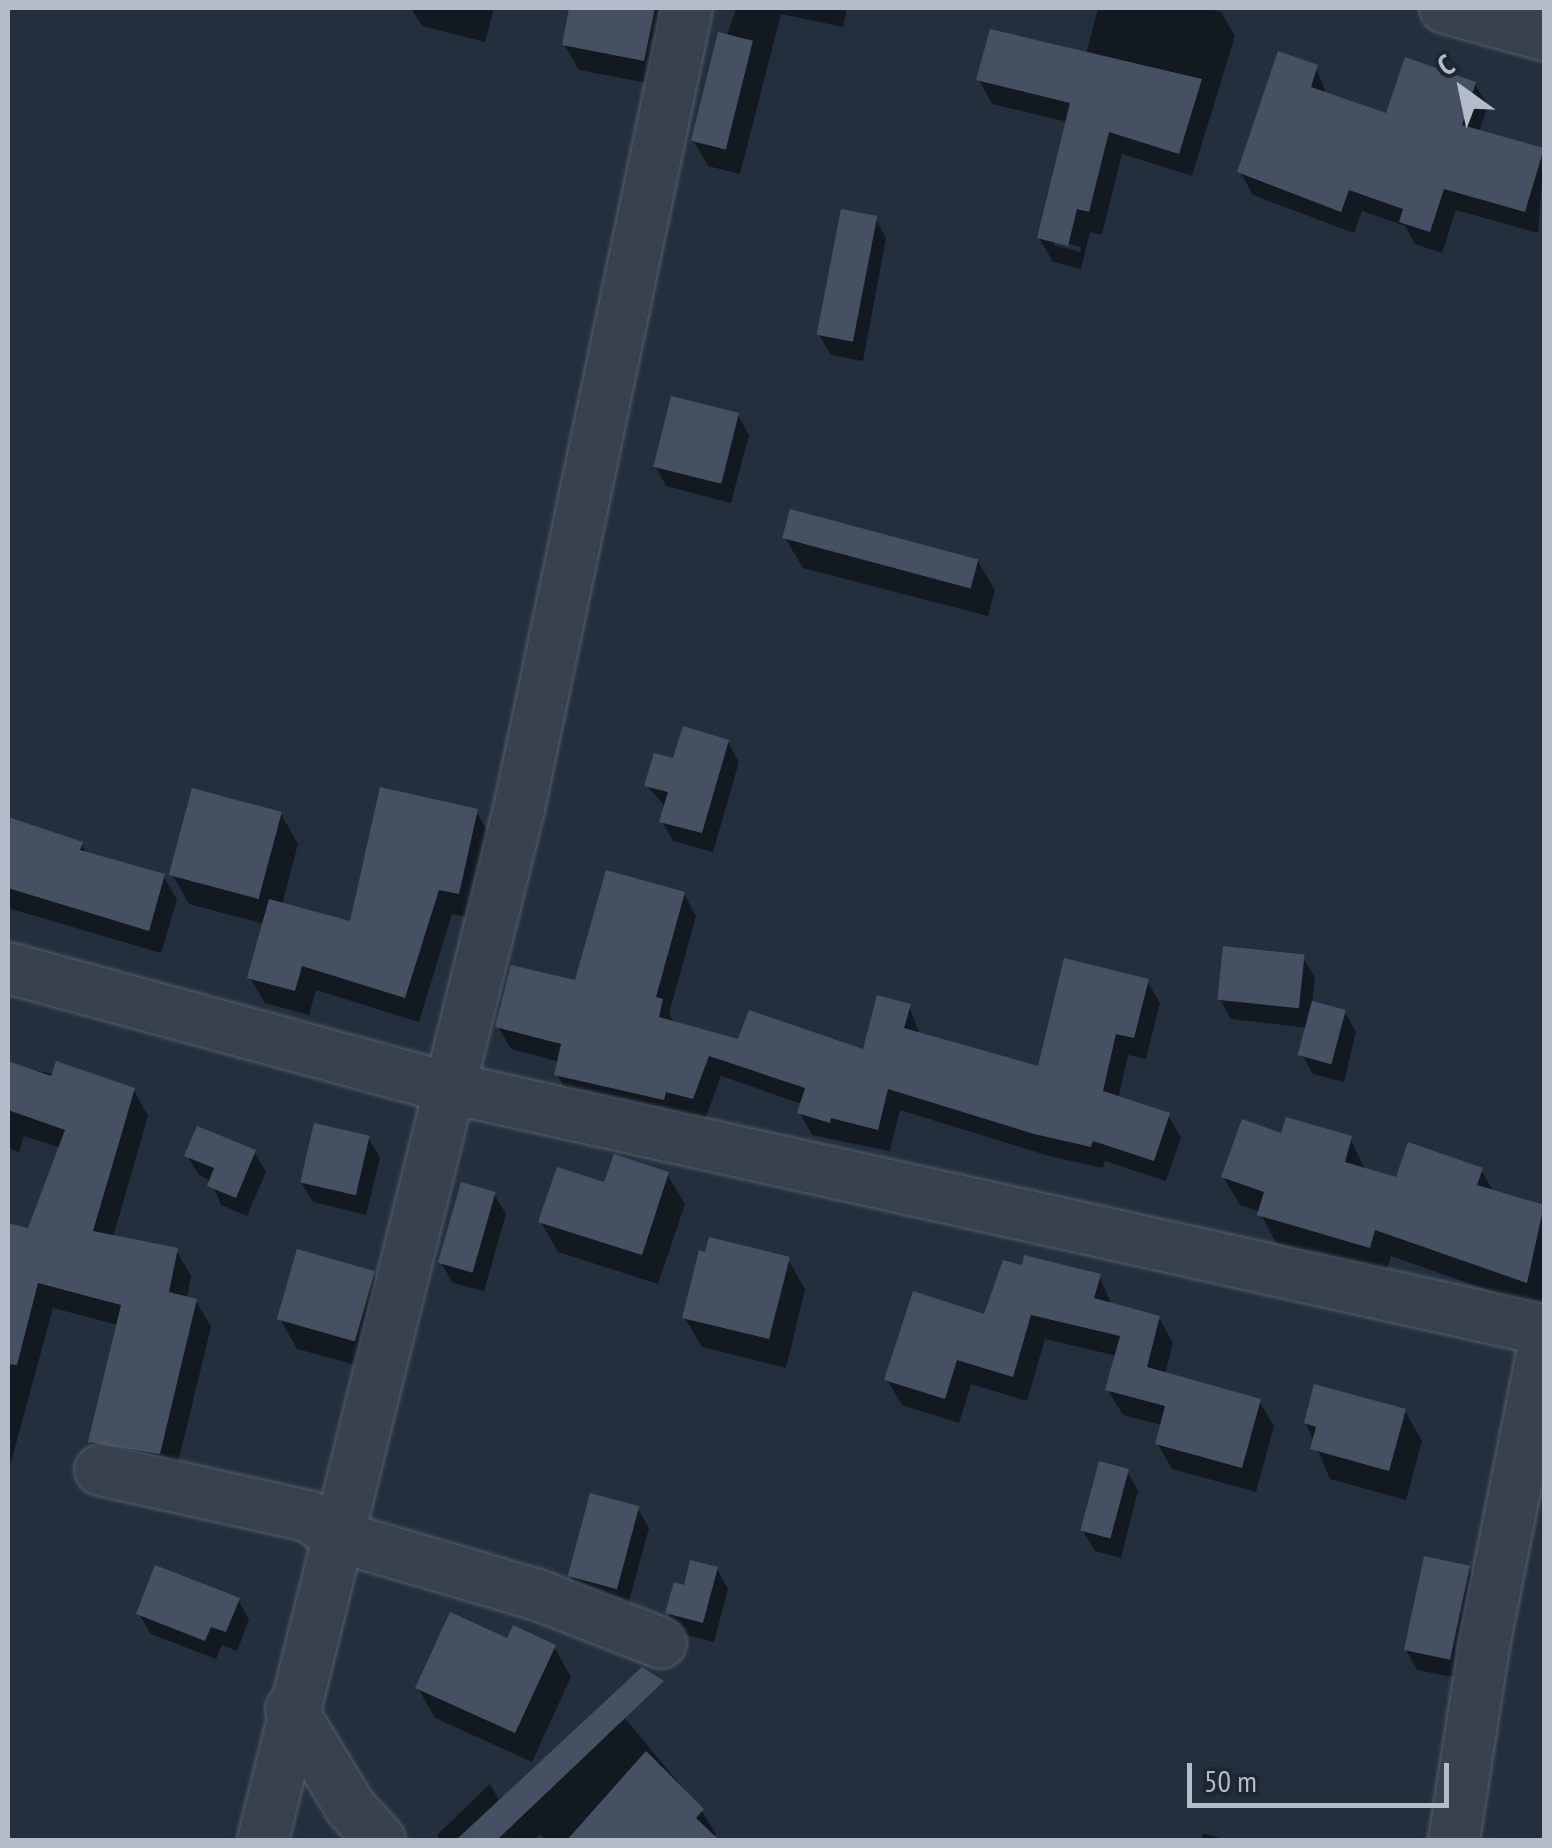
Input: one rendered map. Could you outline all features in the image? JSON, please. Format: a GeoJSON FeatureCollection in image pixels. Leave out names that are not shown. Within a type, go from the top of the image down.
{"type":"FeatureCollection","features":[{"type":"Feature","properties":{"kind":"street"},"geometry":{"type":"LineString","coordinates":[[263,1840],[446,1087],[519,809],[687,8]]}},
{"type":"Feature","properties":{"kind":"street"},"geometry":{"type":"LineString","coordinates":[[1445,8],[1544,34]]}},
{"type":"Feature","properties":{"kind":"street"},"geometry":{"type":"LineString","coordinates":[[8,968],[446,1087],[1544,1330]]}},
{"type":"Feature","properties":{"kind":"street"},"geometry":{"type":"LineString","coordinates":[[1454,1840],[1484,1646],[1544,1342]]}},
{"type":"Feature","properties":{"kind":"street"},"geometry":{"type":"LineString","coordinates":[[100,1470],[290,1511],[336,1536],[538,1595],[661,1644]]}},
{"type":"Feature","properties":{"kind":"street"},"geometry":{"type":"LineString","coordinates":[[292,1709],[351,1808],[380,1840]]}},
{"type":"Feature","properties":{"kind":"building"},"geometry":{"type":"Polygon","coordinates":[[[569,8],[655,8],[644,61],[562,45],[569,8]]]}},
{"type":"Feature","properties":{"kind":"building"},"geometry":{"type":"Polygon","coordinates":[[[990,29],[1202,79],[1179,154],[1109,132],[1089,212],[1077,209],[1068,246],[1037,238],[1070,103],[976,80],[990,29]]]}},
{"type":"Feature","properties":{"kind":"building"},"geometry":{"type":"Polygon","coordinates":[[[718,32],[753,41],[726,149],[691,141],[718,32]]]}},
{"type":"Feature","properties":{"kind":"building"},"geometry":{"type":"Polygon","coordinates":[[[1278,51],[1318,65],[1311,87],[1386,113],[1405,57],[1476,82],[1462,125],[1544,148],[1525,212],[1444,189],[1430,232],[1399,222],[1403,209],[1349,190],[1341,212],[1237,172],[1278,51]]]}},
{"type":"Feature","properties":{"kind":"building"},"geometry":{"type":"Polygon","coordinates":[[[841,209],[877,216],[853,342],[817,335],[841,209]]]}},
{"type":"Feature","properties":{"kind":"building"},"geometry":{"type":"Polygon","coordinates":[[[671,396],[739,413],[721,484],[653,467],[671,396]]]}},
{"type":"Feature","properties":{"kind":"building"},"geometry":{"type":"Polygon","coordinates":[[[790,509],[978,559],[971,588],[782,538],[790,509]]]}},
{"type":"Feature","properties":{"kind":"building"},"geometry":{"type":"Polygon","coordinates":[[[683,726],[729,740],[702,833],[659,822],[668,792],[644,786],[654,753],[673,758],[683,726]]]}},
{"type":"Feature","properties":{"kind":"building"},"geometry":{"type":"Polygon","coordinates":[[[380,787],[478,809],[459,894],[439,890],[405,998],[302,966],[295,991],[247,978],[269,899],[350,921],[380,787]]]}},
{"type":"Feature","properties":{"kind":"building"},"geometry":{"type":"Polygon","coordinates":[[[192,788],[282,812],[259,899],[169,875],[192,788]]]}},
{"type":"Feature","properties":{"kind":"building"},"geometry":{"type":"Polygon","coordinates":[[[8,817],[83,842],[80,850],[165,874],[149,931],[8,888],[8,817]]]}},
{"type":"Feature","properties":{"kind":"building"},"geometry":{"type":"Polygon","coordinates":[[[606,870],[685,892],[656,997],[663,999],[659,1017],[738,1039],[749,1010],[863,1049],[877,995],[911,1004],[904,1028],[1038,1066],[1064,958],[1149,979],[1134,1038],[1116,1034],[1103,1091],[1170,1113],[1154,1161],[1093,1141],[1091,1147],[1034,1134],[888,1089],[878,1130],[831,1118],[830,1123],[797,1113],[805,1088],[709,1056],[693,1099],[666,1092],[664,1100],[554,1075],[561,1044],[495,1027],[511,965],[575,980],[606,870]]]}},
{"type":"Feature","properties":{"kind":"building"},"geometry":{"type":"Polygon","coordinates":[[[1223,946],[1305,955],[1299,1008],[1217,1000],[1223,946]]]}},
{"type":"Feature","properties":{"kind":"building"},"geometry":{"type":"Polygon","coordinates":[[[1312,1001],[1346,1010],[1331,1064],[1298,1055],[1312,1001]]]}},
{"type":"Feature","properties":{"kind":"building"},"geometry":{"type":"Polygon","coordinates":[[[8,1061],[51,1076],[56,1061],[135,1088],[93,1231],[178,1248],[169,1292],[197,1299],[160,1454],[88,1442],[121,1305],[38,1283],[17,1365],[8,1364],[8,1223],[28,1228],[65,1130],[8,1110],[8,1061]]]}},
{"type":"Feature","properties":{"kind":"building"},"geometry":{"type":"Polygon","coordinates":[[[1286,1117],[1352,1136],[1345,1162],[1396,1177],[1408,1142],[1483,1168],[1477,1185],[1544,1205],[1527,1283],[1375,1230],[1370,1248],[1257,1215],[1264,1192],[1221,1177],[1242,1119],[1281,1133],[1286,1117]]]}},
{"type":"Feature","properties":{"kind":"building"},"geometry":{"type":"Polygon","coordinates":[[[314,1123],[370,1136],[356,1195],[300,1182],[314,1123]]]}},
{"type":"Feature","properties":{"kind":"building"},"geometry":{"type":"Polygon","coordinates":[[[197,1126],[256,1150],[236,1198],[207,1186],[214,1168],[184,1156],[197,1126]]]}},
{"type":"Feature","properties":{"kind":"building"},"geometry":{"type":"Polygon","coordinates":[[[614,1154],[669,1172],[642,1255],[538,1222],[557,1167],[604,1182],[614,1154]]]}},
{"type":"Feature","properties":{"kind":"building"},"geometry":{"type":"Polygon","coordinates":[[[461,1182],[496,1192],[472,1273],[438,1263],[461,1182]]]}},
{"type":"Feature","properties":{"kind":"building"},"geometry":{"type":"Polygon","coordinates":[[[709,1237],[790,1257],[769,1339],[682,1318],[699,1250],[705,1252],[709,1237]]]}},
{"type":"Feature","properties":{"kind":"building"},"geometry":{"type":"Polygon","coordinates":[[[297,1249],[375,1271],[355,1341],[277,1319],[297,1249]]]}},
{"type":"Feature","properties":{"kind":"building"},"geometry":{"type":"Polygon","coordinates":[[[1024,1255],[1101,1274],[1094,1298],[1160,1316],[1147,1367],[1261,1399],[1242,1468],[1155,1444],[1165,1406],[1105,1390],[1120,1336],[1031,1315],[1013,1377],[957,1360],[945,1399],[884,1380],[913,1291],[984,1314],[1003,1260],[1022,1265],[1024,1255]]]}},
{"type":"Feature","properties":{"kind":"building"},"geometry":{"type":"Polygon","coordinates":[[[1314,1384],[1406,1409],[1389,1471],[1310,1449],[1316,1427],[1304,1423],[1314,1384]]]}},
{"type":"Feature","properties":{"kind":"building"},"geometry":{"type":"Polygon","coordinates":[[[1099,1461],[1129,1469],[1110,1539],[1080,1531],[1099,1461]]]}},
{"type":"Feature","properties":{"kind":"building"},"geometry":{"type":"Polygon","coordinates":[[[590,1493],[639,1506],[617,1589],[568,1576],[590,1493]]]}},
{"type":"Feature","properties":{"kind":"building"},"geometry":{"type":"Polygon","coordinates":[[[1424,1556],[1470,1566],[1450,1660],[1404,1650],[1424,1556]]]}},
{"type":"Feature","properties":{"kind":"building"},"geometry":{"type":"Polygon","coordinates":[[[690,1560],[718,1567],[703,1623],[665,1613],[674,1582],[684,1585],[690,1560]]]}},
{"type":"Feature","properties":{"kind":"building"},"geometry":{"type":"Polygon","coordinates":[[[155,1565],[240,1598],[226,1632],[211,1627],[205,1641],[136,1614],[155,1565]]]}},
{"type":"Feature","properties":{"kind":"building"},"geometry":{"type":"Polygon","coordinates":[[[450,1612],[507,1638],[513,1625],[556,1645],[515,1733],[415,1688],[450,1612]]]}},
{"type":"Feature","properties":{"kind":"building"},"geometry":{"type":"Polygon","coordinates":[[[642,1667],[664,1681],[497,1840],[456,1840],[642,1667]]]}},
{"type":"Feature","properties":{"kind":"building"},"geometry":{"type":"Polygon","coordinates":[[[646,1751],[704,1809],[696,1818],[719,1840],[567,1840],[646,1751]]]}}]}
